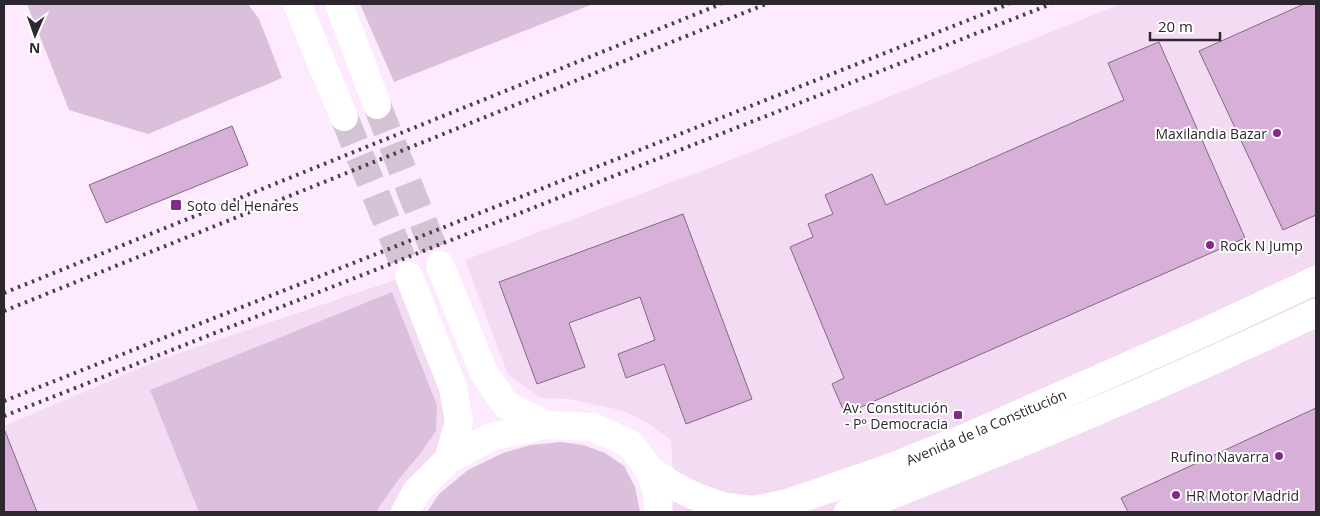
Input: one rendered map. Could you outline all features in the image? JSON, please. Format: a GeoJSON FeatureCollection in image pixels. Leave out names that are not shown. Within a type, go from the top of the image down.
{"type":"FeatureCollection","features":[{"type":"Feature","properties":{"kind":"main road"},"geometry":{"type":"LineString","coordinates":[[297,4],[344,117]]}},
{"type":"Feature","properties":{"kind":"main road"},"geometry":{"type":"LineString","coordinates":[[338,4],[378,105]]}},
{"type":"Feature","properties":{"kind":"main road"},"geometry":{"type":"LineString","coordinates":[[440,265],[484,374],[506,405],[545,425]]}},
{"type":"Feature","properties":{"kind":"main road"},"geometry":{"type":"LineString","coordinates":[[410,276],[453,388],[459,422],[448,460]]}},
{"type":"Feature","properties":{"kind":"main road","name":"Avenida de la Constitución"},"geometry":{"type":"LineString","coordinates":[[649,469],[674,486],[726,508],[754,510],[788,503],[819,494],[968,437],[1209,330],[1316,280]]}},
{"type":"Feature","properties":{"kind":"main road","name":"Avenida de la Constitución"},"geometry":{"type":"LineString","coordinates":[[848,512],[968,465],[1213,361],[1316,313]]}},
{"type":"Feature","properties":{"kind":"main road"},"geometry":{"type":"LineString","coordinates":[[405,512],[416,492],[448,460],[490,437],[545,425],[593,427],[630,444],[649,469],[657,493],[658,512]]}},
{"type":"Feature","properties":{"kind":"shaded area"},"geometry":{"type":"Polygon","coordinates":[[[27,4],[248,4],[259,19],[282,78],[148,134],[69,110],[27,4]]]}},
{"type":"Feature","properties":{"kind":"shaded area"},"geometry":{"type":"Polygon","coordinates":[[[360,4],[593,4],[394,82],[360,4]]]}},
{"type":"Feature","properties":{"kind":"shaded area"},"geometry":{"type":"Polygon","coordinates":[[[1121,4],[1316,4],[1316,512],[673,512],[674,486],[671,440],[646,422],[624,411],[569,399],[541,398],[508,375],[465,260],[736,158],[1121,4]]]}},
{"type":"Feature","properties":{"kind":"shaded area"},"geometry":{"type":"Polygon","coordinates":[[[409,276],[459,422],[405,512],[4,512],[4,426],[159,360],[409,276]]]}},
{"type":"Feature","properties":{"kind":"shaded area"},"geometry":{"type":"Polygon","coordinates":[[[392,292],[437,405],[436,431],[399,479],[377,512],[199,512],[150,390],[392,292]]]}},
{"type":"Feature","properties":{"kind":"shaded area"},"geometry":{"type":"Polygon","coordinates":[[[561,442],[583,445],[605,453],[624,466],[635,487],[640,512],[427,512],[439,494],[468,470],[503,453],[531,445],[561,442]]]}},
{"type":"Feature","properties":{"kind":"building","name":"Maxilandia Bazar"},"geometry":{"type":"Polygon","coordinates":[[[1304,4],[1316,4],[1316,215],[1283,230],[1199,51],[1304,4]]]}},
{"type":"Feature","properties":{"kind":"building"},"geometry":{"type":"Polygon","coordinates":[[[1159,42],[1245,238],[845,414],[832,384],[844,378],[790,247],[813,237],[808,224],[833,214],[825,195],[872,174],[886,205],[1124,100],[1108,63],[1159,42]]]}},
{"type":"Feature","properties":{"kind":"building","name":"Soto del Henares"},"geometry":{"type":"Polygon","coordinates":[[[232,126],[248,165],[106,223],[89,185],[232,126]]]}},
{"type":"Feature","properties":{"kind":"building"},"geometry":{"type":"Polygon","coordinates":[[[683,214],[752,399],[686,424],[664,364],[626,378],[618,354],[655,340],[640,297],[569,323],[585,367],[537,384],[499,282],[683,214]]]}},
{"type":"Feature","properties":{"kind":"building"},"geometry":{"type":"Polygon","coordinates":[[[1316,408],[1316,512],[1128,512],[1121,498],[1316,408]]]}},
{"type":"Feature","properties":{"kind":"building"},"geometry":{"type":"Polygon","coordinates":[[[5,431],[37,512],[4,512],[5,431]]]}},
{"type":"Feature","properties":{"kind":"tunnel"},"geometry":{"type":"LineString","coordinates":[[377,105],[440,265]]}},
{"type":"Feature","properties":{"kind":"tunnel"},"geometry":{"type":"LineString","coordinates":[[344,117],[409,276]]}},
{"type":"Feature","properties":{"kind":"railway"},"geometry":{"type":"LineString","coordinates":[[4,293],[721,4]]}},
{"type":"Feature","properties":{"kind":"railway"},"geometry":{"type":"LineString","coordinates":[[4,311],[766,4]]}},
{"type":"Feature","properties":{"kind":"railway"},"geometry":{"type":"LineString","coordinates":[[4,401],[1009,4]]}},
{"type":"Feature","properties":{"kind":"railway"},"geometry":{"type":"LineString","coordinates":[[4,416],[1051,4]]}},
{"type":"Feature","properties":{"kind":"place","name":"Maxilandia Bazar"},"geometry":{"type":"Point","coordinates":[1277,133]}},
{"type":"Feature","properties":{"kind":"place","name":"Soto del Henares"},"geometry":{"type":"Point","coordinates":[176,205]}},
{"type":"Feature","properties":{"kind":"place","name":"Rock N Jump"},"geometry":{"type":"Point","coordinates":[1210,245]}},
{"type":"Feature","properties":{"kind":"place","name":"Av. Constitución - Pº Democracia"},"geometry":{"type":"Point","coordinates":[958,415]}},
{"type":"Feature","properties":{"kind":"place","name":"Rufino Navarra"},"geometry":{"type":"Point","coordinates":[1279,456]}},
{"type":"Feature","properties":{"kind":"place","name":"HR Motor Madrid"},"geometry":{"type":"Point","coordinates":[1176,495]}}]}
